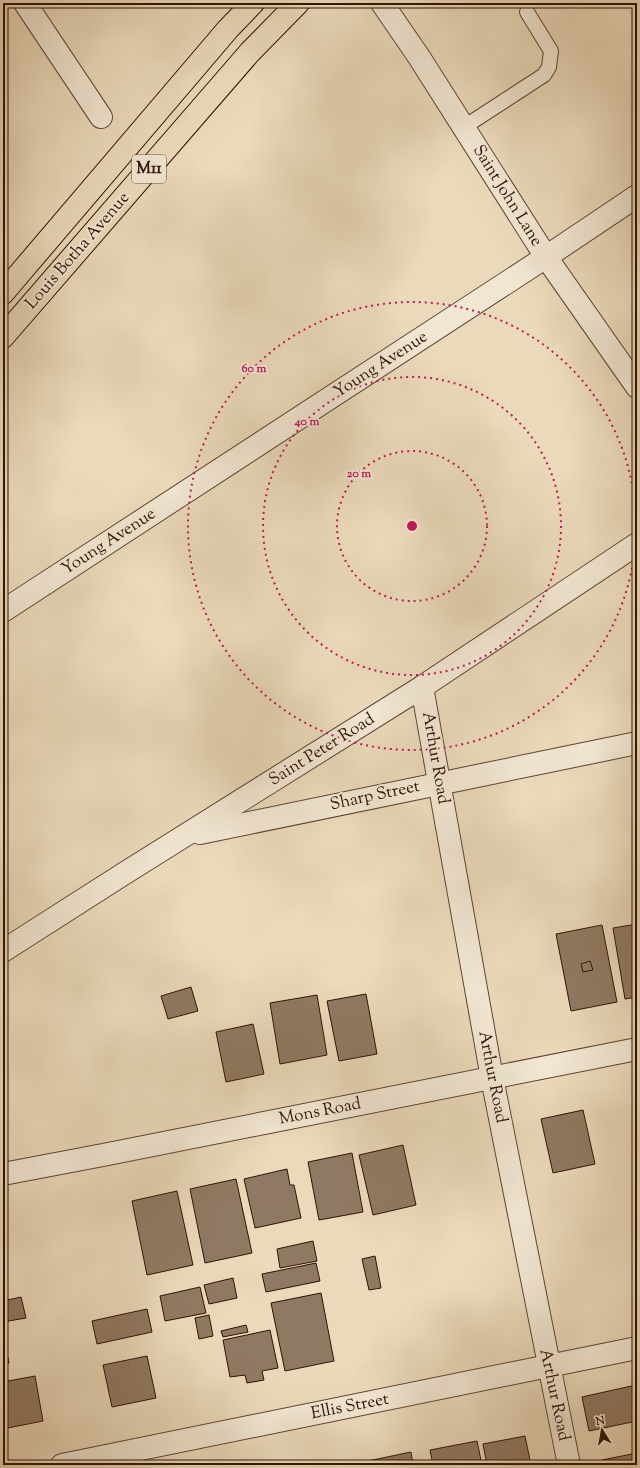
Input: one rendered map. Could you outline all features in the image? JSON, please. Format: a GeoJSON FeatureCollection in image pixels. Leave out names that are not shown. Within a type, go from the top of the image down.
{"type":"FeatureCollection","features":[{"type":"Feature","properties":{"kind":"main road","name":"Louis Botha Avenue"},"geometry":{"type":"LineString","coordinates":[[3,293],[228,28],[253,3]]}},
{"type":"Feature","properties":{"kind":"main road","name":"Louis Botha Avenue"},"geometry":{"type":"LineString","coordinates":[[3,338],[250,52],[298,3]]}},
{"type":"Feature","properties":{"kind":"street"},"geometry":{"type":"LineString","coordinates":[[25,3],[101,117]]}},
{"type":"Feature","properties":{"kind":"street","name":"Saint John Lane"},"geometry":{"type":"LineString","coordinates":[[382,3],[419,57],[546,257],[637,387]]}},
{"type":"Feature","properties":{"kind":"street","name":"Young Avenue"},"geometry":{"type":"LineString","coordinates":[[3,612],[637,196]]}},
{"type":"Feature","properties":{"kind":"street","name":"Saint Peter Road"},"geometry":{"type":"LineString","coordinates":[[3,951],[125,872],[422,687],[637,544]]}},
{"type":"Feature","properties":{"kind":"street","name":"Arthur Road"},"geometry":{"type":"LineString","coordinates":[[422,687],[492,1078],[548,1366],[569,1465]]}},
{"type":"Feature","properties":{"kind":"street","name":"Sharp Street"},"geometry":{"type":"LineString","coordinates":[[185,836],[637,743]]}},
{"type":"Feature","properties":{"kind":"street","name":"Mons Road"},"geometry":{"type":"LineString","coordinates":[[3,1174],[637,1049]]}},
{"type":"Feature","properties":{"kind":"street","name":"Ellis Street"},"geometry":{"type":"LineString","coordinates":[[62,1465],[637,1348]]}},
{"type":"Feature","properties":{"kind":"lane"},"geometry":{"type":"LineString","coordinates":[[464,127],[544,75],[549,67],[551,51],[527,12]]}},
{"type":"Feature","properties":{"kind":"building"},"geometry":{"type":"Polygon","coordinates":[[[637,924],[637,997],[625,999],[613,928],[637,924]]]}},
{"type":"Feature","properties":{"kind":"building"},"geometry":{"type":"Polygon","coordinates":[[[602,925],[617,1002],[571,1011],[556,934],[602,925]]]}},
{"type":"Feature","properties":{"kind":"building"},"geometry":{"type":"Polygon","coordinates":[[[590,961],[593,970],[583,972],[581,964],[590,961]]]}},
{"type":"Feature","properties":{"kind":"building"},"geometry":{"type":"Polygon","coordinates":[[[191,987],[198,1011],[168,1019],[161,996],[191,987]]]}},
{"type":"Feature","properties":{"kind":"building"},"geometry":{"type":"Polygon","coordinates":[[[366,994],[377,1054],[339,1061],[327,1001],[366,994]]]}},
{"type":"Feature","properties":{"kind":"building"},"geometry":{"type":"Polygon","coordinates":[[[317,995],[327,1055],[280,1064],[270,1003],[317,995]]]}},
{"type":"Feature","properties":{"kind":"building"},"geometry":{"type":"Polygon","coordinates":[[[253,1024],[264,1074],[226,1082],[216,1032],[253,1024]]]}},
{"type":"Feature","properties":{"kind":"building"},"geometry":{"type":"Polygon","coordinates":[[[583,1110],[595,1164],[553,1173],[541,1119],[583,1110]]]}},
{"type":"Feature","properties":{"kind":"building"},"geometry":{"type":"Polygon","coordinates":[[[403,1145],[416,1205],[373,1215],[359,1155],[403,1145]]]}},
{"type":"Feature","properties":{"kind":"building"},"geometry":{"type":"Polygon","coordinates":[[[352,1153],[363,1212],[319,1220],[308,1162],[352,1153]]]}},
{"type":"Feature","properties":{"kind":"building"},"geometry":{"type":"Polygon","coordinates":[[[287,1169],[290,1185],[294,1185],[301,1218],[255,1228],[244,1179],[287,1169]]]}},
{"type":"Feature","properties":{"kind":"building"},"geometry":{"type":"Polygon","coordinates":[[[236,1179],[252,1253],[205,1263],[190,1189],[236,1179]]]}},
{"type":"Feature","properties":{"kind":"building"},"geometry":{"type":"Polygon","coordinates":[[[177,1191],[193,1265],[147,1275],[132,1201],[177,1191]]]}},
{"type":"Feature","properties":{"kind":"building"},"geometry":{"type":"Polygon","coordinates":[[[313,1241],[317,1261],[280,1268],[277,1249],[313,1241]]]}},
{"type":"Feature","properties":{"kind":"building"},"geometry":{"type":"Polygon","coordinates":[[[375,1256],[381,1288],[369,1290],[362,1259],[375,1256]]]}},
{"type":"Feature","properties":{"kind":"building"},"geometry":{"type":"Polygon","coordinates":[[[316,1263],[320,1281],[266,1292],[262,1274],[316,1263]]]}},
{"type":"Feature","properties":{"kind":"building"},"geometry":{"type":"Polygon","coordinates":[[[233,1278],[237,1298],[209,1304],[204,1285],[233,1278]]]}},
{"type":"Feature","properties":{"kind":"building"},"geometry":{"type":"Polygon","coordinates":[[[200,1287],[206,1313],[165,1321],[160,1296],[200,1287]]]}},
{"type":"Feature","properties":{"kind":"building"},"geometry":{"type":"Polygon","coordinates":[[[321,1293],[334,1361],[285,1371],[271,1303],[321,1293]]]}},
{"type":"Feature","properties":{"kind":"building"},"geometry":{"type":"Polygon","coordinates":[[[21,1297],[26,1318],[3,1322],[3,1301],[21,1297]]]}},
{"type":"Feature","properties":{"kind":"building"},"geometry":{"type":"Polygon","coordinates":[[[147,1309],[152,1332],[97,1344],[92,1321],[147,1309]]]}},
{"type":"Feature","properties":{"kind":"building"},"geometry":{"type":"Polygon","coordinates":[[[209,1315],[213,1336],[199,1339],[195,1318],[209,1315]]]}},
{"type":"Feature","properties":{"kind":"building"},"geometry":{"type":"Polygon","coordinates":[[[246,1325],[248,1332],[223,1337],[221,1331],[246,1325]]]}},
{"type":"Feature","properties":{"kind":"building"},"geometry":{"type":"Polygon","coordinates":[[[270,1330],[278,1368],[262,1371],[264,1380],[247,1383],[245,1375],[230,1377],[223,1340],[270,1330]]]}},
{"type":"Feature","properties":{"kind":"building"},"geometry":{"type":"Polygon","coordinates":[[[3,1334],[9,1363],[3,1364],[3,1334]]]}},
{"type":"Feature","properties":{"kind":"building"},"geometry":{"type":"Polygon","coordinates":[[[147,1356],[156,1398],[112,1407],[103,1365],[147,1356]]]}},
{"type":"Feature","properties":{"kind":"building"},"geometry":{"type":"Polygon","coordinates":[[[35,1376],[43,1421],[3,1429],[3,1382],[35,1376]]]}},
{"type":"Feature","properties":{"kind":"building"},"geometry":{"type":"Polygon","coordinates":[[[636,1385],[637,1421],[589,1431],[582,1397],[636,1385]]]}},
{"type":"Feature","properties":{"kind":"building"},"geometry":{"type":"Polygon","coordinates":[[[525,1436],[531,1465],[487,1465],[483,1444],[525,1436]]]}},
{"type":"Feature","properties":{"kind":"building"},"geometry":{"type":"Polygon","coordinates":[[[477,1441],[482,1465],[433,1465],[430,1450],[477,1441]]]}},
{"type":"Feature","properties":{"kind":"building"},"geometry":{"type":"Polygon","coordinates":[[[411,1452],[413,1465],[364,1465],[363,1462],[411,1452]]]}},
{"type":"Feature","properties":{"kind":"building"},"geometry":{"type":"Polygon","coordinates":[[[637,1453],[637,1465],[603,1465],[602,1460],[637,1453]]]}}]}
